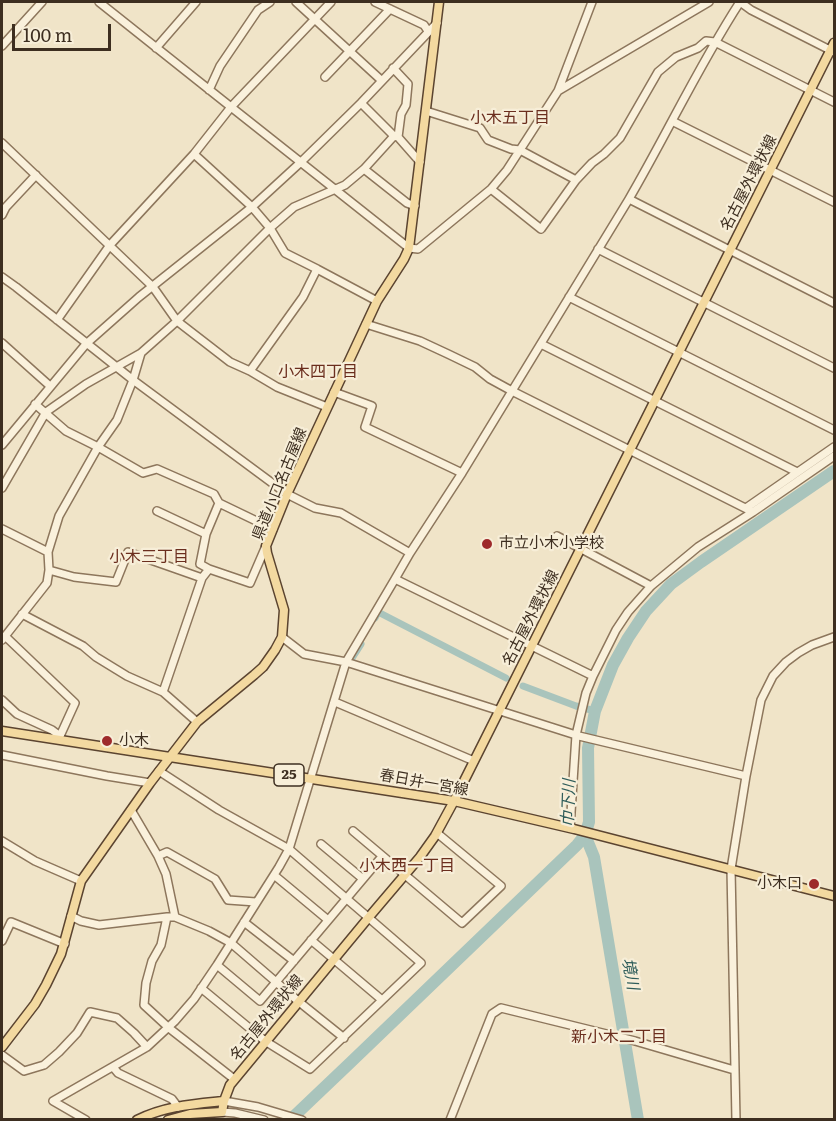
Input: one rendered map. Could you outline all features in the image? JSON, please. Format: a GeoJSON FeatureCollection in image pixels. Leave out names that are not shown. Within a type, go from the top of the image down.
{"type":"FeatureCollection","features":[{"type":"Feature","properties":{"kind":"main road","name":"県道小口名古屋線"},"geometry":{"type":"LineString","coordinates":[[2,1047],[35,1004],[62,954],[81,881],[150,783],[197,722],[263,667],[282,637],[284,610],[266,546],[287,494],[377,301],[410,248],[440,2]]}},
{"type":"Feature","properties":{"kind":"main road","name":"名古屋外環状線"},"geometry":{"type":"LineString","coordinates":[[222,1112],[224,1101],[234,1079],[420,857],[437,832],[833,48]]}},
{"type":"Feature","properties":{"kind":"main road","name":"春日井一宮線"},"geometry":{"type":"LineString","coordinates":[[2,731],[60,738],[454,801],[602,836],[834,896]]}},
{"type":"Feature","properties":{"kind":"main road"},"geometry":{"type":"LineString","coordinates":[[138,1119],[178,1107],[224,1101]]}},
{"type":"Feature","properties":{"kind":"main road"},"geometry":{"type":"LineString","coordinates":[[168,1119],[190,1114],[222,1112]]}},
{"type":"Feature","properties":{"kind":"street"},"geometry":{"type":"LineString","coordinates":[[2,46],[42,2]]}},
{"type":"Feature","properties":{"kind":"street"},"geometry":{"type":"LineString","coordinates":[[99,2],[410,248],[418,249],[491,189],[507,170],[558,91],[591,2]]}},
{"type":"Feature","properties":{"kind":"street"},"geometry":{"type":"LineString","coordinates":[[156,48],[196,2]]}},
{"type":"Feature","properties":{"kind":"street"},"geometry":{"type":"LineString","coordinates":[[208,90],[220,66],[258,10],[270,2]]}},
{"type":"Feature","properties":{"kind":"street"},"geometry":{"type":"LineString","coordinates":[[296,2],[381,80]]}},
{"type":"Feature","properties":{"kind":"street"},"geometry":{"type":"LineString","coordinates":[[57,320],[110,245],[194,154],[231,107],[331,2]]}},
{"type":"Feature","properties":{"kind":"street"},"geometry":{"type":"LineString","coordinates":[[375,2],[424,25],[428,31]]}},
{"type":"Feature","properties":{"kind":"street"},"geometry":{"type":"LineString","coordinates":[[558,91],[708,2]]}},
{"type":"Feature","properties":{"kind":"street"},"geometry":{"type":"LineString","coordinates":[[86,1119],[53,1101],[147,1047],[176,1021],[217,965],[274,875],[289,849],[346,662],[410,553],[462,473],[629,200],[715,42],[740,2],[752,10],[833,48]]}},
{"type":"Feature","properties":{"kind":"street"},"geometry":{"type":"LineString","coordinates":[[326,77],[390,9]]}},
{"type":"Feature","properties":{"kind":"street"},"geometry":{"type":"LineString","coordinates":[[2,445],[5,435],[86,344],[140,297],[252,207],[361,103],[437,22]]}},
{"type":"Feature","properties":{"kind":"street"},"geometry":{"type":"LineString","coordinates":[[491,189],[541,229],[576,180],[620,138],[658,72],[676,57],[698,48],[706,41],[715,42],[834,102]]}},
{"type":"Feature","properties":{"kind":"street"},"geometry":{"type":"LineString","coordinates":[[2,488],[46,412],[86,384],[141,353],[294,207],[345,185],[396,137],[401,114],[406,105],[408,84],[393,68]]}},
{"type":"Feature","properties":{"kind":"street"},"geometry":{"type":"LineString","coordinates":[[361,103],[420,162]]}},
{"type":"Feature","properties":{"kind":"street"},"geometry":{"type":"LineString","coordinates":[[426,111],[480,128],[488,140],[519,150],[576,180]]}},
{"type":"Feature","properties":{"kind":"street"},"geometry":{"type":"LineString","coordinates":[[672,121],[834,202]]}},
{"type":"Feature","properties":{"kind":"street"},"geometry":{"type":"LineString","coordinates":[[2,143],[153,287],[177,321],[230,362],[277,387],[327,407]]}},
{"type":"Feature","properties":{"kind":"street"},"geometry":{"type":"LineString","coordinates":[[194,154],[252,207],[270,228],[285,253],[377,301]]}},
{"type":"Feature","properties":{"kind":"street"},"geometry":{"type":"LineString","coordinates":[[364,169],[406,203],[415,206]]}},
{"type":"Feature","properties":{"kind":"street"},"geometry":{"type":"LineString","coordinates":[[2,215],[6,207],[36,175]]}},
{"type":"Feature","properties":{"kind":"street"},"geometry":{"type":"LineString","coordinates":[[629,200],[834,303]]}},
{"type":"Feature","properties":{"kind":"street"},"geometry":{"type":"LineString","coordinates":[[598,249],[834,368]]}},
{"type":"Feature","properties":{"kind":"street"},"geometry":{"type":"LineString","coordinates":[[250,371],[303,297],[317,269]]}},
{"type":"Feature","properties":{"kind":"street"},"geometry":{"type":"LineString","coordinates":[[2,277],[132,380],[287,494],[315,508],[350,517],[410,553]]}},
{"type":"Feature","properties":{"kind":"street"},"geometry":{"type":"LineString","coordinates":[[569,297],[834,430]]}},
{"type":"Feature","properties":{"kind":"street"},"geometry":{"type":"LineString","coordinates":[[366,324],[420,341],[448,354],[512,391],[749,510]]}},
{"type":"Feature","properties":{"kind":"street"},"geometry":{"type":"LineString","coordinates":[[2,343],[51,386]]}},
{"type":"Feature","properties":{"kind":"street"},"geometry":{"type":"LineString","coordinates":[[541,344],[797,472]]}},
{"type":"Feature","properties":{"kind":"street"},"geometry":{"type":"LineString","coordinates":[[2,700],[17,714],[52,730],[60,738],[75,703],[3,638],[46,582],[49,570],[48,552],[60,516],[98,447],[117,420],[141,353]]}},
{"type":"Feature","properties":{"kind":"street"},"geometry":{"type":"LineString","coordinates":[[334,392],[372,406],[365,428],[462,473]]}},
{"type":"Feature","properties":{"kind":"street"},"geometry":{"type":"LineString","coordinates":[[35,404],[66,431],[143,473],[157,469],[214,494],[219,503],[273,530]]}},
{"type":"Feature","properties":{"kind":"street"},"geometry":{"type":"LineString","coordinates":[[572,829],[578,736],[586,693],[592,676],[628,612],[651,586],[698,547],[834,447]]}},
{"type":"Feature","properties":{"kind":"street"},"geometry":{"type":"LineString","coordinates":[[749,510],[834,456]]}},
{"type":"Feature","properties":{"kind":"street"},"geometry":{"type":"LineString","coordinates":[[219,503],[206,534],[200,564],[250,583],[266,546]]}},
{"type":"Feature","properties":{"kind":"street"},"geometry":{"type":"LineString","coordinates":[[157,511],[206,534]]}},
{"type":"Feature","properties":{"kind":"street"},"geometry":{"type":"LineString","coordinates":[[2,529],[48,552]]}},
{"type":"Feature","properties":{"kind":"street"},"geometry":{"type":"LineString","coordinates":[[557,536],[651,586]]}},
{"type":"Feature","properties":{"kind":"street"},"geometry":{"type":"LineString","coordinates":[[49,570],[74,577],[116,582],[128,552],[202,578]]}},
{"type":"Feature","properties":{"kind":"street"},"geometry":{"type":"LineString","coordinates":[[163,692],[202,578],[209,569]]}},
{"type":"Feature","properties":{"kind":"street"},"geometry":{"type":"LineString","coordinates":[[395,579],[592,676]]}},
{"type":"Feature","properties":{"kind":"street"},"geometry":{"type":"LineString","coordinates":[[21,614],[83,646],[127,676],[163,692],[197,722]]}},
{"type":"Feature","properties":{"kind":"street"},"geometry":{"type":"LineString","coordinates":[[282,637],[304,654],[346,662],[578,736],[746,776]]}},
{"type":"Feature","properties":{"kind":"street"},"geometry":{"type":"LineString","coordinates":[[736,1119],[731,869],[761,700],[773,676],[798,652],[834,637]]}},
{"type":"Feature","properties":{"kind":"street"},"geometry":{"type":"LineString","coordinates":[[335,702],[474,761]]}},
{"type":"Feature","properties":{"kind":"street"},"geometry":{"type":"LineString","coordinates":[[2,755],[150,783]]}},
{"type":"Feature","properties":{"kind":"street"},"geometry":{"type":"LineString","coordinates":[[159,771],[219,810],[289,849],[421,963],[310,1069],[265,1041],[201,988]]}},
{"type":"Feature","properties":{"kind":"street"},"geometry":{"type":"LineString","coordinates":[[131,810],[166,874],[171,917],[161,945],[152,961],[146,983],[144,1005],[169,1028],[234,1079]]}},
{"type":"Feature","properties":{"kind":"street"},"geometry":{"type":"LineString","coordinates":[[353,831],[462,923],[501,886],[437,832]]}},
{"type":"Feature","properties":{"kind":"street"},"geometry":{"type":"LineString","coordinates":[[2,841],[35,861],[81,881]]}},
{"type":"Feature","properties":{"kind":"street"},"geometry":{"type":"LineString","coordinates":[[321,844],[363,879]]}},
{"type":"Feature","properties":{"kind":"street"},"geometry":{"type":"LineString","coordinates":[[158,856],[167,852],[215,879],[228,900],[256,902]]}},
{"type":"Feature","properties":{"kind":"street"},"geometry":{"type":"LineString","coordinates":[[217,965],[260,1001],[379,860]]}},
{"type":"Feature","properties":{"kind":"street"},"geometry":{"type":"LineString","coordinates":[[274,875],[328,921]]}},
{"type":"Feature","properties":{"kind":"street"},"geometry":{"type":"LineString","coordinates":[[71,916],[99,925],[171,917],[209,931],[231,943],[344,1038]]}},
{"type":"Feature","properties":{"kind":"street"},"geometry":{"type":"LineString","coordinates":[[244,921],[294,961]]}},
{"type":"Feature","properties":{"kind":"street"},"geometry":{"type":"LineString","coordinates":[[2,941],[11,922],[65,944]]}},
{"type":"Feature","properties":{"kind":"street"},"geometry":{"type":"LineString","coordinates":[[311,940],[382,1000]]}},
{"type":"Feature","properties":{"kind":"street"},"geometry":{"type":"LineString","coordinates":[[450,1119],[492,1014],[501,1008],[635,1041],[734,1070]]}},
{"type":"Feature","properties":{"kind":"street"},"geometry":{"type":"LineString","coordinates":[[2,1055],[24,1071],[44,1065],[77,1034],[90,1012],[117,1018],[147,1047]]}},
{"type":"Feature","properties":{"kind":"street"},"geometry":{"type":"LineString","coordinates":[[113,1066],[118,1073],[172,1099],[178,1107]]}},
{"type":"Feature","properties":{"kind":"street"},"geometry":{"type":"LineString","coordinates":[[224,1101],[302,1119]]}},
{"type":"Feature","properties":{"kind":"street"},"geometry":{"type":"LineString","coordinates":[[222,1112],[264,1119]]}},
{"type":"Feature","properties":{"kind":"waterway","name":"巾下川"},"geometry":{"type":"LineString","coordinates":[[290,1120],[585,835],[589,822],[588,748],[595,711],[613,665],[646,611],[671,584],[834,471]]}},
{"type":"Feature","properties":{"kind":"waterway"},"geometry":{"type":"LineString","coordinates":[[375,618],[378,612],[506,678]]}},
{"type":"Feature","properties":{"kind":"waterway"},"geometry":{"type":"LineString","coordinates":[[352,658],[361,644]]}},
{"type":"Feature","properties":{"kind":"waterway"},"geometry":{"type":"LineString","coordinates":[[523,686],[595,711]]}},
{"type":"Feature","properties":{"kind":"waterway","name":"境川"},"geometry":{"type":"LineString","coordinates":[[585,835],[594,857],[638,1120]]}},
{"type":"Feature","properties":{"kind":"place","name":"市立小木小学校"},"geometry":{"type":"Point","coordinates":[487,544]}},
{"type":"Feature","properties":{"kind":"place","name":"小木"},"geometry":{"type":"Point","coordinates":[107,741]}},
{"type":"Feature","properties":{"kind":"place","name":"小木口"},"geometry":{"type":"Point","coordinates":[814,884]}},
{"type":"Feature","properties":{"kind":"district","name":"小木五丁目"},"geometry":{"type":"Point","coordinates":[510,118]}},
{"type":"Feature","properties":{"kind":"district","name":"小木四丁目"},"geometry":{"type":"Point","coordinates":[318,372]}},
{"type":"Feature","properties":{"kind":"district","name":"小木三丁目"},"geometry":{"type":"Point","coordinates":[149,557]}},
{"type":"Feature","properties":{"kind":"district","name":"小木西一丁目"},"geometry":{"type":"Point","coordinates":[407,866]}},
{"type":"Feature","properties":{"kind":"district","name":"新小木二丁目"},"geometry":{"type":"Point","coordinates":[619,1037]}}]}
